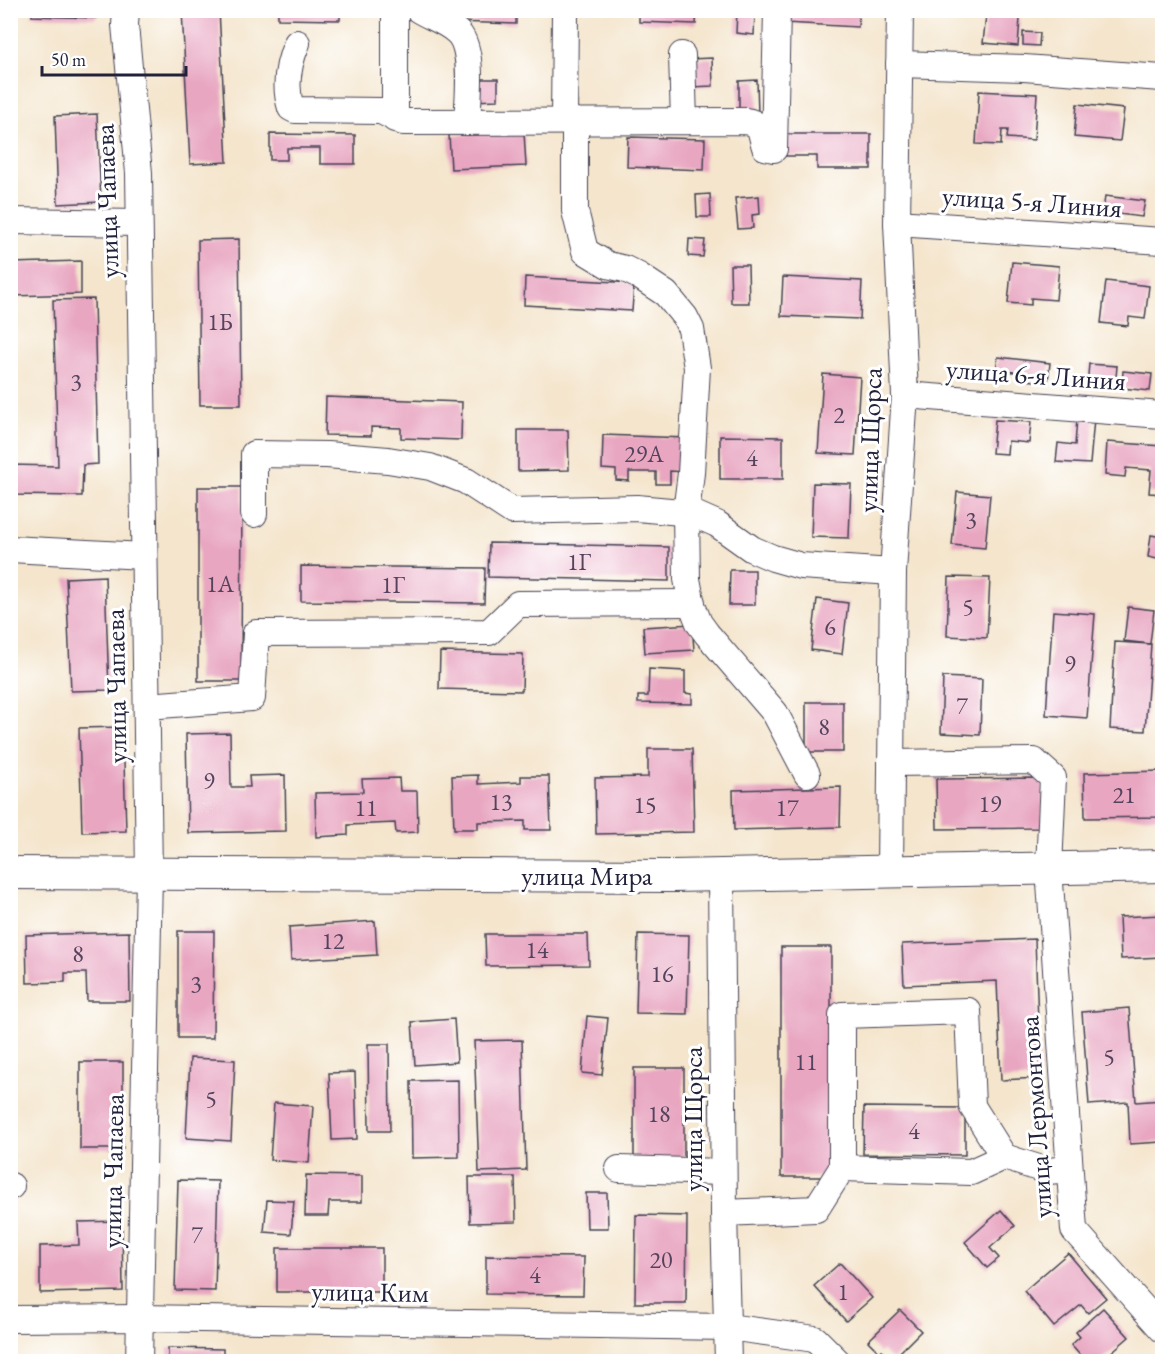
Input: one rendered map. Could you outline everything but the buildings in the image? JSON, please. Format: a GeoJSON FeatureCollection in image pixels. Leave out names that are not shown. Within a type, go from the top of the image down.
{"type":"FeatureCollection","features":[{"type":"Feature","properties":{"kind":"main road","name":"улица Мира"},"geometry":{"type":"LineString","coordinates":[[10,873],[721,875],[1162,866]]}},
{"type":"Feature","properties":{"kind":"street","name":"улица Чапаева"},"geometry":{"type":"LineString","coordinates":[[126,10],[125,25],[139,172],[149,875],[139,1362]]}},
{"type":"Feature","properties":{"kind":"street"},"geometry":{"type":"LineString","coordinates":[[395,10],[395,119]]}},
{"type":"Feature","properties":{"kind":"street"},"geometry":{"type":"LineString","coordinates":[[419,10],[457,31],[465,42],[468,65],[467,122]]}},
{"type":"Feature","properties":{"kind":"street"},"geometry":{"type":"LineString","coordinates":[[297,43],[287,76],[287,97],[291,108],[295,110],[381,111],[403,122],[755,122],[759,127],[765,147],[774,149],[777,10]]}},
{"type":"Feature","properties":{"kind":"street","name":"улица Щорса"},"geometry":{"type":"LineString","coordinates":[[890,872],[893,572],[905,395],[897,223],[900,10]]}},
{"type":"Feature","properties":{"kind":"street"},"geometry":{"type":"LineString","coordinates":[[565,11],[575,211],[585,251],[608,265],[625,269],[639,276],[666,294],[686,317],[691,329],[697,368],[686,512],[687,579],[692,603],[699,623],[707,634],[775,713],[807,774]]}},
{"type":"Feature","properties":{"kind":"street"},"geometry":{"type":"LineString","coordinates":[[682,55],[684,121]]}},
{"type":"Feature","properties":{"kind":"street"},"geometry":{"type":"LineString","coordinates":[[898,64],[1024,68],[1162,78]]}},
{"type":"Feature","properties":{"kind":"street"},"geometry":{"type":"LineString","coordinates":[[10,221],[139,223]]}},
{"type":"Feature","properties":{"kind":"street","name":"улица 5-я Линия"},"geometry":{"type":"LineString","coordinates":[[897,223],[1162,241]]}},
{"type":"Feature","properties":{"kind":"street","name":"улица 6-я Линия"},"geometry":{"type":"LineString","coordinates":[[905,395],[1162,415]]}},
{"type":"Feature","properties":{"kind":"street"},"geometry":{"type":"LineString","coordinates":[[254,514],[254,454],[388,460],[430,467],[466,481],[512,511],[637,508],[686,512],[717,524],[752,549],[774,558],[810,567],[893,572]]}},
{"type":"Feature","properties":{"kind":"street"},"geometry":{"type":"LineString","coordinates":[[10,549],[144,556]]}},
{"type":"Feature","properties":{"kind":"street"},"geometry":{"type":"LineString","coordinates":[[147,706],[252,698],[256,633],[489,632],[518,604],[692,603]]}},
{"type":"Feature","properties":{"kind":"street","name":"улица Лермонтова"},"geometry":{"type":"LineString","coordinates":[[891,763],[1034,761],[1053,778],[1049,868],[1074,1230],[1162,1329]]}},
{"type":"Feature","properties":{"kind":"street","name":"улица Щорса"},"geometry":{"type":"LineString","coordinates":[[721,875],[723,1213],[728,1362]]}},
{"type":"Feature","properties":{"kind":"street"},"geometry":{"type":"LineString","coordinates":[[723,1213],[816,1209],[842,1168],[842,1015],[968,1011],[972,1106],[1004,1157]]}},
{"type":"Feature","properties":{"kind":"street"},"geometry":{"type":"LineString","coordinates":[[842,1168],[971,1172],[1004,1157],[1048,1170],[1069,1169]]}},
{"type":"Feature","properties":{"kind":"street"},"geometry":{"type":"LineString","coordinates":[[619,1169],[723,1172]]}},
{"type":"Feature","properties":{"kind":"street","name":"улица Ким"},"geometry":{"type":"LineString","coordinates":[[10,1319],[140,1318],[728,1327],[815,1339],[838,1362]]}}]}
